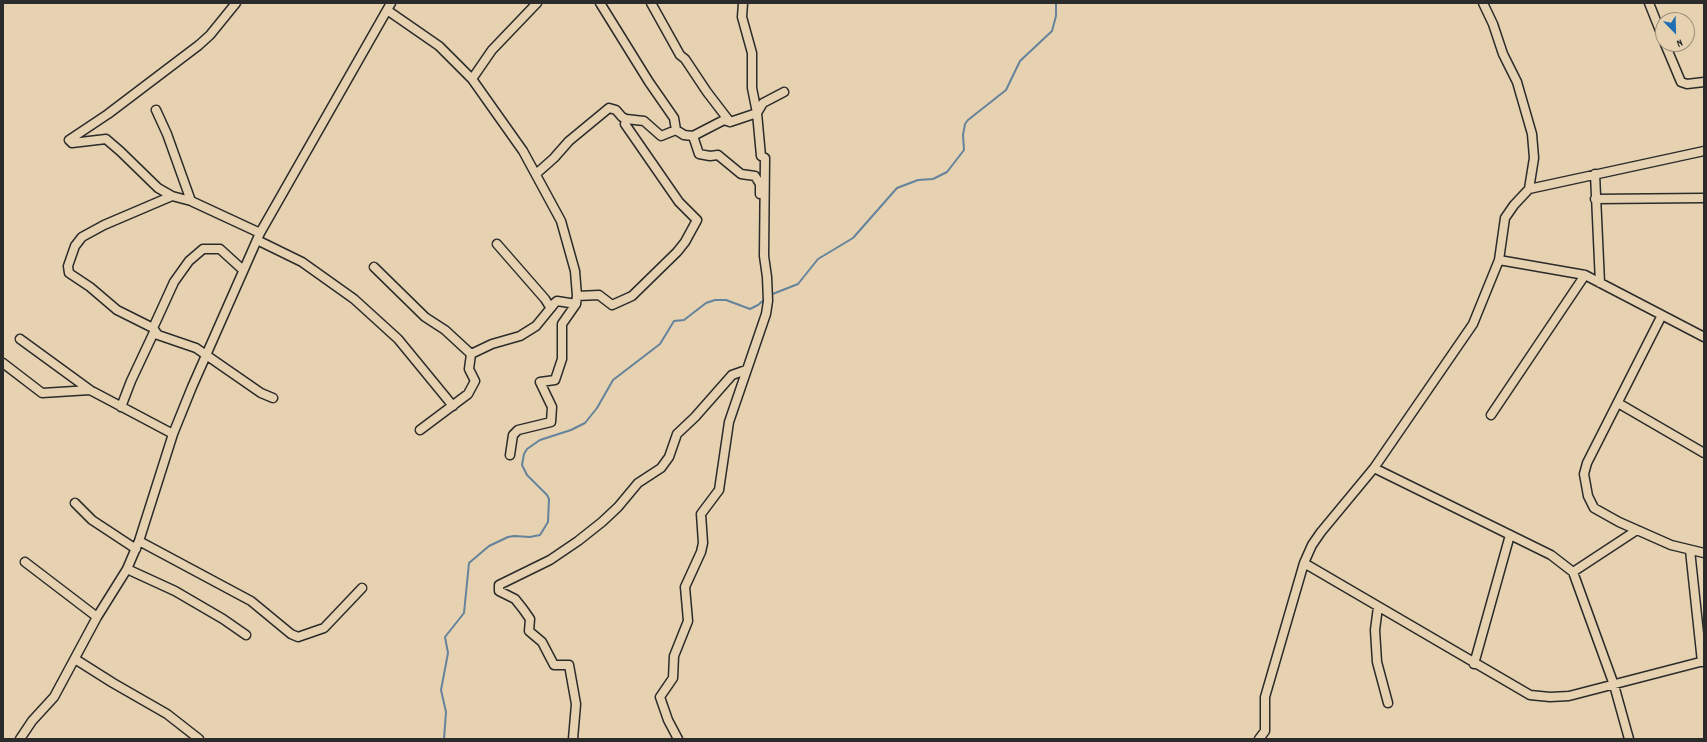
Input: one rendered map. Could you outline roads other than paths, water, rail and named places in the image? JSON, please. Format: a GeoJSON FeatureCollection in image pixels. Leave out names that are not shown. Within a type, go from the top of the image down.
{"type":"FeatureCollection","features":[{"type":"Feature","properties":{"kind":"street"},"geometry":{"type":"LineString","coordinates":[[236,3],[210,35],[199,45],[108,114],[69,140],[72,143],[98,139],[108,140],[158,188],[172,196],[191,201],[302,262],[354,299],[398,339],[453,406]]}},
{"type":"Feature","properties":{"kind":"street"},"geometry":{"type":"LineString","coordinates":[[472,79],[492,50],[537,3]]}},
{"type":"Feature","properties":{"kind":"street"},"geometry":{"type":"LineString","coordinates":[[600,3],[649,82],[674,118],[676,130],[684,135],[693,136],[724,120],[730,122],[757,113],[763,103],[784,92]]}},
{"type":"Feature","properties":{"kind":"street"},"geometry":{"type":"LineString","coordinates":[[651,3],[680,55],[685,59],[706,92],[730,122]]}},
{"type":"Feature","properties":{"kind":"street"},"geometry":{"type":"LineString","coordinates":[[1260,739],[1265,731],[1265,697],[1304,563],[1312,545],[1374,468],[1473,324],[1499,260],[1504,218],[1528,189],[1534,158],[1532,134],[1516,82],[1503,54],[1493,24],[1483,3]]}},
{"type":"Feature","properties":{"kind":"street"},"geometry":{"type":"LineString","coordinates":[[1649,3],[1655,18]]}},
{"type":"Feature","properties":{"kind":"street"},"geometry":{"type":"LineString","coordinates":[[678,739],[668,720],[660,697],[673,678],[674,656],[688,621],[685,587],[702,552],[703,544],[701,514],[719,490],[729,422],[766,314],[768,301],[764,256],[765,158],[761,156],[757,113],[752,88],[752,53],[742,17],[742,4]]}},
{"type":"Feature","properties":{"kind":"street"},"geometry":{"type":"LineString","coordinates":[[20,739],[32,721],[54,697],[76,659],[97,616],[127,569],[137,545],[173,434],[258,237],[389,7],[439,46],[472,79],[523,151],[561,221],[575,270],[576,300],[562,324],[562,359],[555,380],[540,382],[552,407],[550,422],[524,428],[513,435],[510,455]]}},
{"type":"Feature","properties":{"kind":"street"},"geometry":{"type":"LineString","coordinates":[[1668,52],[1681,82],[1687,84],[1704,82]]}},
{"type":"Feature","properties":{"kind":"street"},"geometry":{"type":"LineString","coordinates":[[536,174],[554,158],[569,141],[603,111],[612,108],[626,119],[644,121],[661,136],[676,130]]}},
{"type":"Feature","properties":{"kind":"street"},"geometry":{"type":"LineString","coordinates":[[156,110],[167,134],[191,201]]}},
{"type":"Feature","properties":{"kind":"street"},"geometry":{"type":"LineString","coordinates":[[496,244],[545,298],[550,307],[556,301],[576,300],[599,295],[612,305],[632,296],[677,252],[685,242],[697,220],[674,195],[626,124],[626,119]]}},
{"type":"Feature","properties":{"kind":"street"},"geometry":{"type":"LineString","coordinates":[[693,136],[699,154],[710,156],[718,155],[741,174],[755,176],[760,184],[760,202],[764,216]]}},
{"type":"Feature","properties":{"kind":"street"},"geometry":{"type":"LineString","coordinates":[[1528,189],[1704,151]]}},
{"type":"Feature","properties":{"kind":"street"},"geometry":{"type":"LineString","coordinates":[[1595,174],[1600,283]]}},
{"type":"Feature","properties":{"kind":"street"},"geometry":{"type":"LineString","coordinates":[[172,196],[104,225],[82,237],[75,246],[68,266],[69,272],[90,287],[117,310],[154,330],[158,335],[196,348],[261,393],[273,398]]}},
{"type":"Feature","properties":{"kind":"street"},"geometry":{"type":"LineString","coordinates":[[1595,199],[1704,198]]}},
{"type":"Feature","properties":{"kind":"street"},"geometry":{"type":"LineString","coordinates":[[121,407],[174,282],[189,261],[203,249],[220,249],[243,270]]}},
{"type":"Feature","properties":{"kind":"street"},"geometry":{"type":"LineString","coordinates":[[1499,260],[1585,275],[1704,337]]}},
{"type":"Feature","properties":{"kind":"street"},"geometry":{"type":"LineString","coordinates":[[374,267],[425,317],[445,330],[472,354]]}},
{"type":"Feature","properties":{"kind":"street"},"geometry":{"type":"LineString","coordinates":[[1491,415],[1585,275]]}},
{"type":"Feature","properties":{"kind":"street"},"geometry":{"type":"LineString","coordinates":[[472,354],[492,344],[520,336],[536,326],[556,301]]}},
{"type":"Feature","properties":{"kind":"street"},"geometry":{"type":"LineString","coordinates":[[1662,315],[1587,463],[1584,474],[1588,496],[1594,508],[1619,522],[1671,545],[1704,552]]}},
{"type":"Feature","properties":{"kind":"street"},"geometry":{"type":"LineString","coordinates":[[20,339],[90,390],[173,434]]}},
{"type":"Feature","properties":{"kind":"street"},"geometry":{"type":"LineString","coordinates":[[420,430],[468,394],[475,381],[470,369],[472,354]]}},
{"type":"Feature","properties":{"kind":"street"},"geometry":{"type":"LineString","coordinates":[[3,363],[42,393],[90,390]]}},
{"type":"Feature","properties":{"kind":"street"},"geometry":{"type":"LineString","coordinates":[[573,739],[576,704],[569,665],[554,665],[542,642],[529,631],[530,619],[515,599],[499,591],[499,585],[550,560],[602,522],[618,507],[638,483],[661,468],[669,457],[677,434],[695,417],[732,375],[746,370]]}},
{"type":"Feature","properties":{"kind":"street"},"geometry":{"type":"LineString","coordinates":[[1618,403],[1704,453]]}},
{"type":"Feature","properties":{"kind":"street"},"geometry":{"type":"LineString","coordinates":[[1374,468],[1550,555],[1573,572],[1614,685],[1629,739]]}},
{"type":"Feature","properties":{"kind":"street"},"geometry":{"type":"LineString","coordinates":[[75,503],[92,520],[137,545],[187,563],[238,593],[251,601],[290,634],[298,637],[324,628],[362,588]]}},
{"type":"Feature","properties":{"kind":"street"},"geometry":{"type":"LineString","coordinates":[[1573,572],[1637,530]]}},
{"type":"Feature","properties":{"kind":"street"},"geometry":{"type":"LineString","coordinates":[[1474,664],[1510,535]]}},
{"type":"Feature","properties":{"kind":"street"},"geometry":{"type":"LineString","coordinates":[[1304,563],[1474,664],[1530,695],[1550,697],[1569,696],[1703,662],[1690,550]]}},
{"type":"Feature","properties":{"kind":"street"},"geometry":{"type":"LineString","coordinates":[[25,562],[97,616]]}},
{"type":"Feature","properties":{"kind":"street"},"geometry":{"type":"LineString","coordinates":[[127,569],[175,591],[224,619],[246,635]]}},
{"type":"Feature","properties":{"kind":"street"},"geometry":{"type":"LineString","coordinates":[[1378,606],[1375,630],[1377,662],[1388,703]]}},
{"type":"Feature","properties":{"kind":"street"},"geometry":{"type":"LineString","coordinates":[[76,659],[113,683],[167,714],[199,739]]}},
{"type":"Feature","properties":{"kind":"waterway"},"geometry":{"type":"LineString","coordinates":[[770,295],[798,284],[818,259],[853,238],[897,188],[918,180],[933,179],[947,172],[964,150],[963,135],[965,124],[1006,90],[1020,61],[1052,31],[1056,16],[1056,3]]}},
{"type":"Feature","properties":{"kind":"waterway"},"geometry":{"type":"LineString","coordinates":[[444,739],[446,712],[441,690],[448,653],[445,637],[464,613],[469,563],[489,546],[508,537],[530,537],[540,535],[548,522],[549,499],[547,495],[527,475],[522,465],[524,454],[527,449],[540,440],[571,430],[585,423],[597,408],[613,380],[660,344],[674,321],[684,320],[706,303],[715,300],[726,300],[750,309],[765,299]]}}]}
